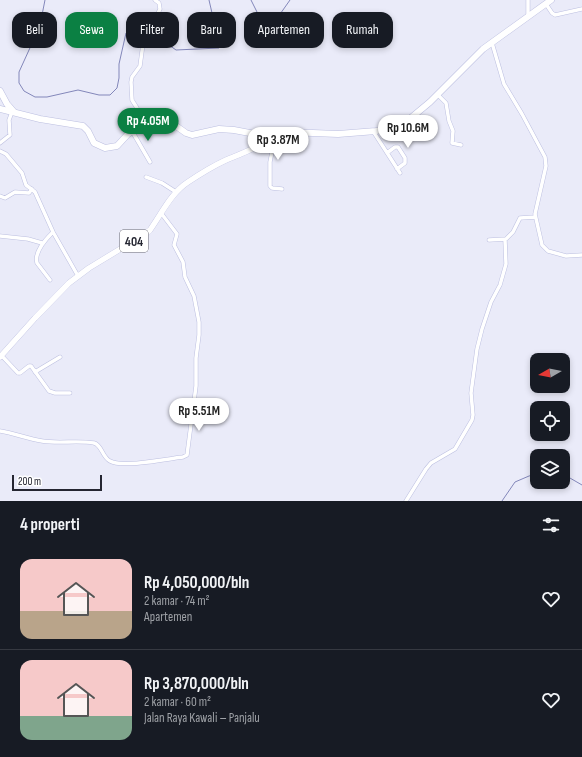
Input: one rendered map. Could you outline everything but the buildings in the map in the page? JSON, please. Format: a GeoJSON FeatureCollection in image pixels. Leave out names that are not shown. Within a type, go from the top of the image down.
{"type":"FeatureCollection","features":[{"type":"Feature","properties":{"kind":"highway"},"geometry":{"type":"LineString","coordinates":[[0,109],[56,122],[82,126],[88,131],[94,143],[105,148],[118,146],[132,131],[144,125],[165,120],[189,134],[219,129],[271,136],[288,132],[338,134],[391,128],[402,125],[438,95],[478,54],[549,2]]}},
{"type":"Feature","properties":{"kind":"highway"},"geometry":{"type":"LineString","coordinates":[[0,91],[13,112]]}},
{"type":"Feature","properties":{"kind":"highway"},"geometry":{"type":"LineString","coordinates":[[255,134],[257,141],[256,146]]}},
{"type":"Feature","properties":{"kind":"main road","name":"404"},"geometry":{"type":"LineString","coordinates":[[1,356],[69,283],[89,268],[150,230],[176,192],[187,182],[256,146],[271,136]]}},
{"type":"Feature","properties":{"kind":"street"},"geometry":{"type":"LineString","coordinates":[[144,125],[138,116],[137,108],[132,100],[130,85],[132,77],[140,66],[142,47],[160,7],[159,3],[155,0]]}},
{"type":"Feature","properties":{"kind":"street"},"geometry":{"type":"LineString","coordinates":[[528,0],[528,17]]}},
{"type":"Feature","properties":{"kind":"street"},"geometry":{"type":"LineString","coordinates":[[549,2],[554,14],[582,9]]}},
{"type":"Feature","properties":{"kind":"street"},"geometry":{"type":"LineString","coordinates":[[492,43],[504,84],[520,109],[545,157],[546,166],[535,217],[540,241],[545,248],[551,252],[566,256],[582,254]]}},
{"type":"Feature","properties":{"kind":"street"},"geometry":{"type":"LineString","coordinates":[[438,95],[447,104],[449,121],[453,130],[452,143],[461,145]]}},
{"type":"Feature","properties":{"kind":"street"},"geometry":{"type":"LineString","coordinates":[[0,143],[10,135],[9,120],[13,112]]}},
{"type":"Feature","properties":{"kind":"street"},"geometry":{"type":"LineString","coordinates":[[132,131],[150,162]]}},
{"type":"Feature","properties":{"kind":"street"},"geometry":{"type":"LineString","coordinates":[[373,131],[400,173]]}},
{"type":"Feature","properties":{"kind":"street"},"geometry":{"type":"LineString","coordinates":[[271,136],[273,147],[270,162],[270,186],[272,188],[282,190]]}},
{"type":"Feature","properties":{"kind":"street"},"geometry":{"type":"LineString","coordinates":[[387,153],[395,147],[398,147],[405,158],[405,163],[397,169]]}},
{"type":"Feature","properties":{"kind":"street"},"geometry":{"type":"LineString","coordinates":[[0,151],[6,154],[22,173],[26,185],[36,193],[53,232],[78,276]]}},
{"type":"Feature","properties":{"kind":"street"},"geometry":{"type":"LineString","coordinates":[[146,177],[165,185],[176,192]]}},
{"type":"Feature","properties":{"kind":"street"},"geometry":{"type":"LineString","coordinates":[[0,196],[5,198],[12,193],[29,193],[32,189]]}},
{"type":"Feature","properties":{"kind":"street"},"geometry":{"type":"LineString","coordinates":[[0,431],[43,442],[71,441],[97,444],[105,457],[113,462],[146,462],[186,456],[196,386],[196,358],[200,335],[199,322],[194,296],[185,277],[183,262],[174,246],[177,234],[161,213]]}},
{"type":"Feature","properties":{"kind":"street"},"geometry":{"type":"LineString","coordinates":[[489,240],[506,239],[513,232],[520,218],[535,217]]}},
{"type":"Feature","properties":{"kind":"street"},"geometry":{"type":"LineString","coordinates":[[50,280],[36,261],[42,243],[53,232]]}},
{"type":"Feature","properties":{"kind":"street"},"geometry":{"type":"LineString","coordinates":[[0,236],[31,239],[42,243]]}},
{"type":"Feature","properties":{"kind":"street"},"geometry":{"type":"LineString","coordinates":[[406,501],[431,463],[455,449],[472,420],[471,393],[477,349],[491,302],[500,285],[506,264],[506,239]]}},
{"type":"Feature","properties":{"kind":"street"},"geometry":{"type":"LineString","coordinates":[[1,356],[18,373],[29,366],[49,391],[55,393],[70,393]]}},
{"type":"Feature","properties":{"kind":"street"},"geometry":{"type":"LineString","coordinates":[[35,372],[60,357]]}},
{"type":"Feature","properties":{"kind":"waterway"},"geometry":{"type":"LineString","coordinates":[[45,0],[41,20],[19,72],[19,83],[24,91],[35,97],[47,97],[78,90],[99,95],[110,95],[117,88],[119,64],[126,33]]}},
{"type":"Feature","properties":{"kind":"waterway"},"geometry":{"type":"LineString","coordinates":[[173,48],[176,50],[219,48],[223,38],[220,25],[212,13],[209,0]]}},
{"type":"Feature","properties":{"kind":"waterway"},"geometry":{"type":"LineString","coordinates":[[251,0],[257,12],[266,21],[278,17],[290,0]]}},
{"type":"Feature","properties":{"kind":"waterway"},"geometry":{"type":"LineString","coordinates":[[502,501],[515,482],[530,476]]}},
{"type":"Feature","properties":{"kind":"waterway"},"geometry":{"type":"LineString","coordinates":[[570,478],[582,485]]}}]}
